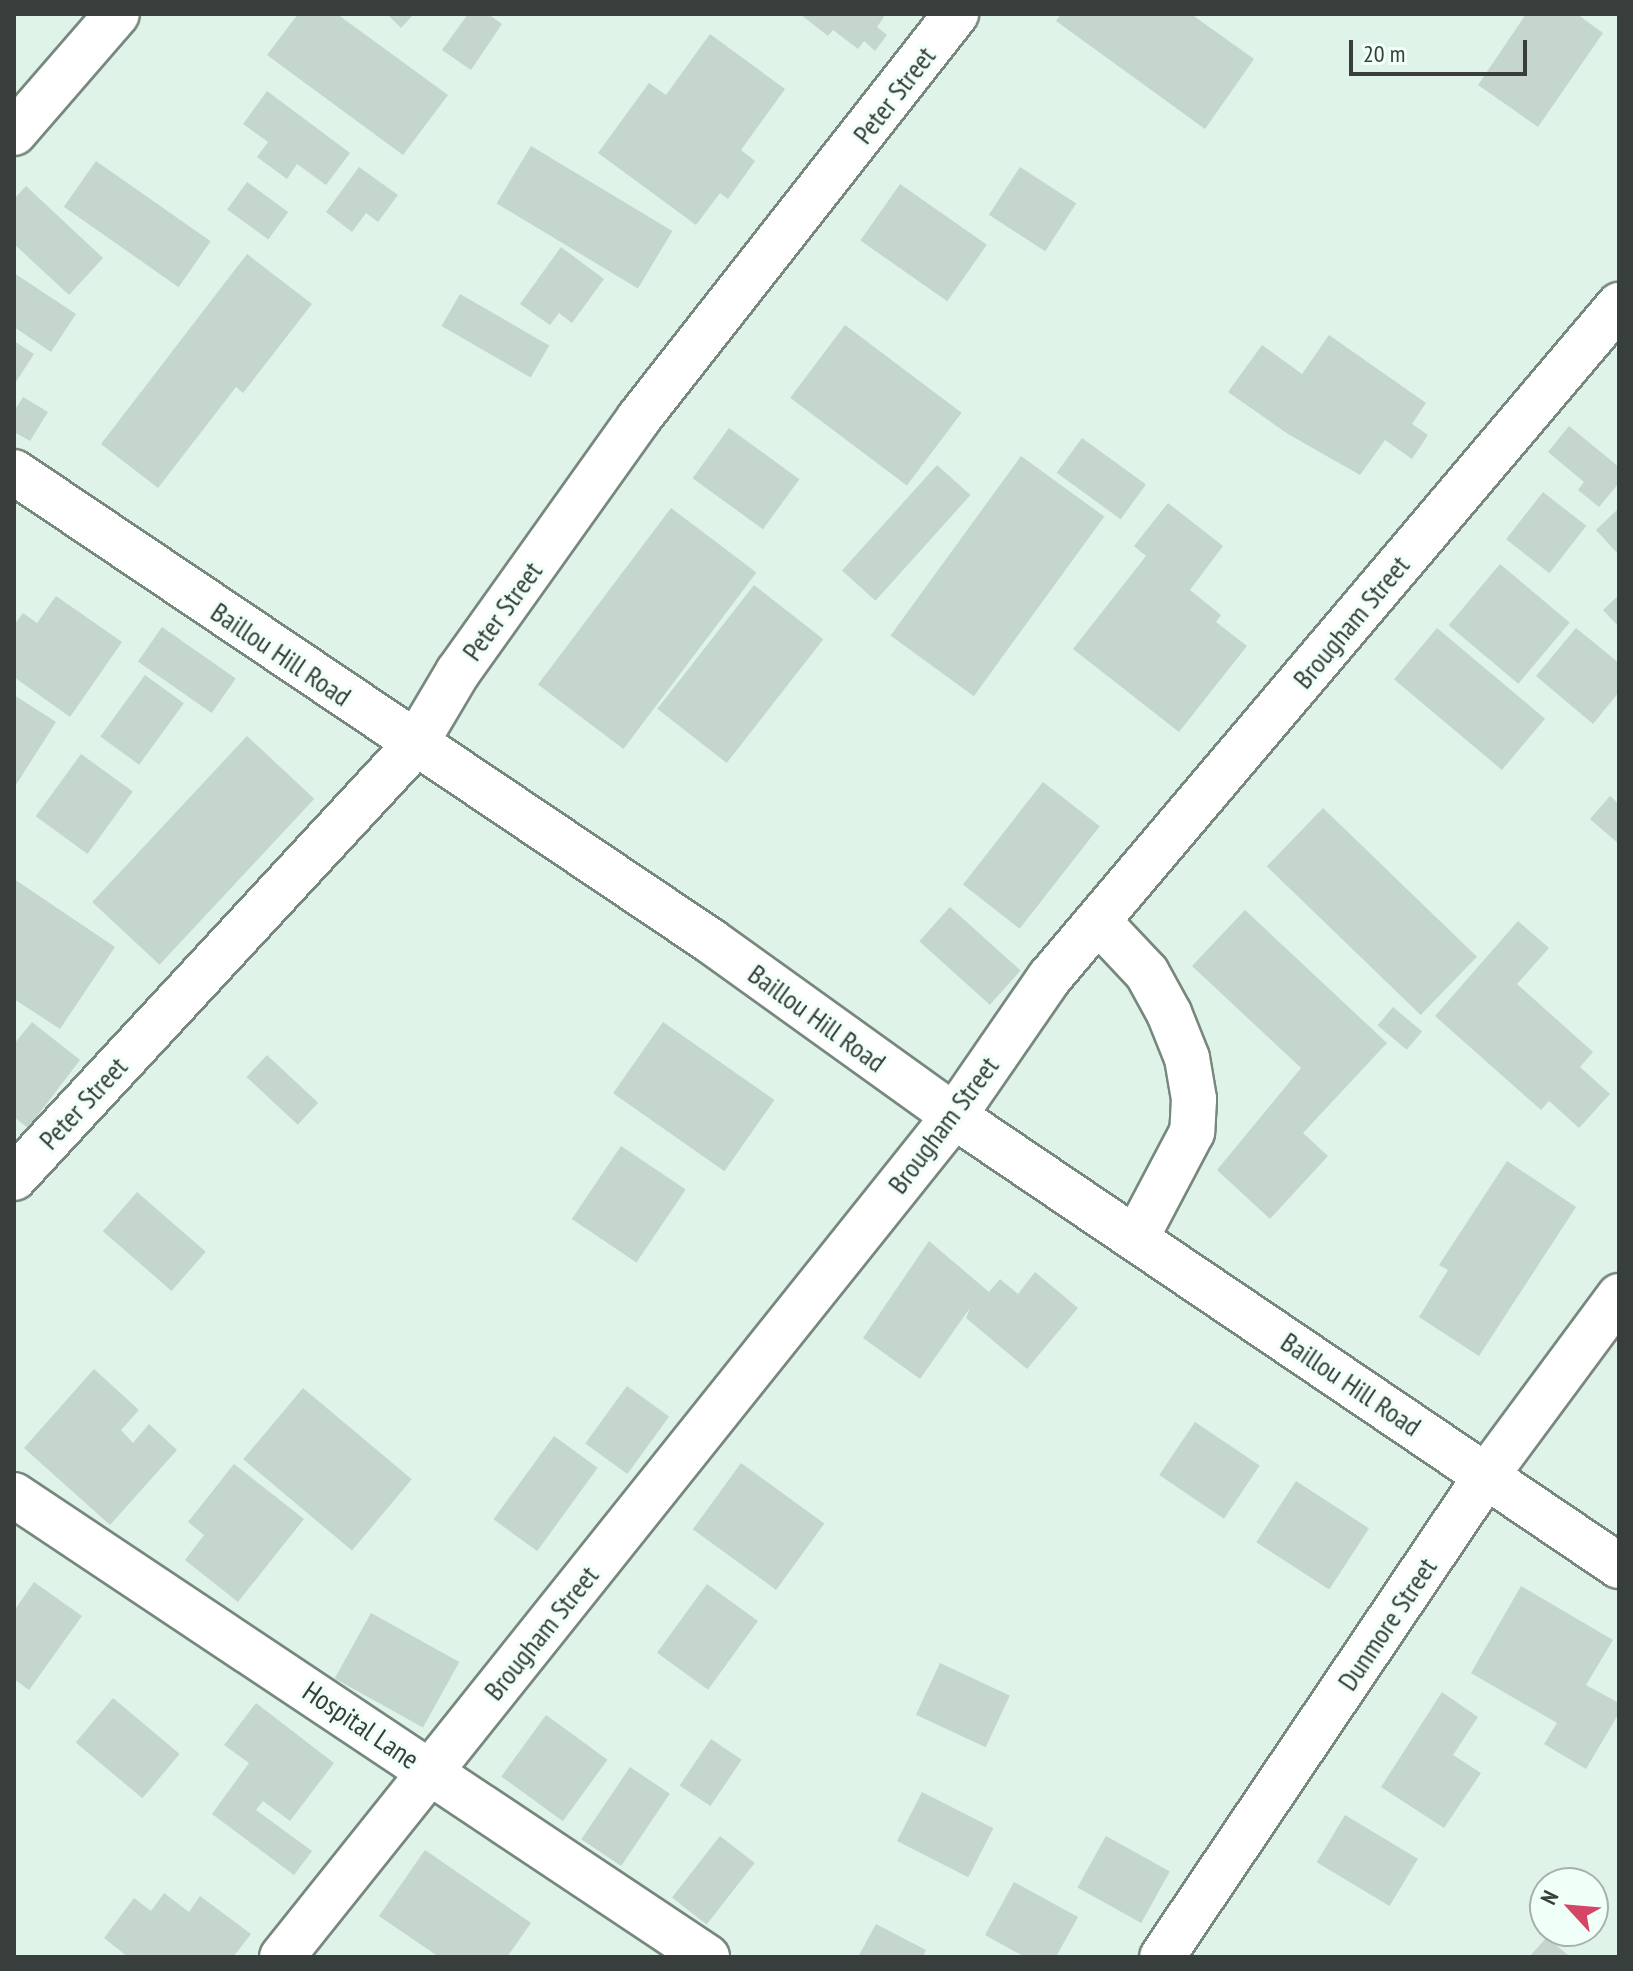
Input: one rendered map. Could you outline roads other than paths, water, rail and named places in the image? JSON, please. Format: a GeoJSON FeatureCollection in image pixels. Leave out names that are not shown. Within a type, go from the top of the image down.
{"type":"FeatureCollection","features":[{"type":"Feature","properties":{"kind":"street"},"geometry":{"type":"LineString","coordinates":[[14,133],[117,14]]}},
{"type":"Feature","properties":{"kind":"street","name":"Peter Street"},"geometry":{"type":"LineString","coordinates":[[14,1178],[414,746],[458,672],[639,418],[956,14]]}},
{"type":"Feature","properties":{"kind":"street","name":"Brougham Street"},"geometry":{"type":"LineString","coordinates":[[282,1957],[954,1116],[1050,977],[1619,305]]}},
{"type":"Feature","properties":{"kind":"street","name":"Baillou Hill Road"},"geometry":{"type":"LineString","coordinates":[[14,472],[414,746],[712,942],[954,1116],[1619,1566]]}},
{"type":"Feature","properties":{"kind":"street"},"geometry":{"type":"LineString","coordinates":[[1098,921],[1147,973],[1169,1013],[1187,1058],[1194,1099],[1192,1132],[1136,1238]]}},
{"type":"Feature","properties":{"kind":"street","name":"Dunmore Street"},"geometry":{"type":"LineString","coordinates":[[1162,1957],[1486,1476],[1619,1296]]}},
{"type":"Feature","properties":{"kind":"street","name":"Hospital Lane"},"geometry":{"type":"LineString","coordinates":[[14,1495],[707,1957]]}}]}
